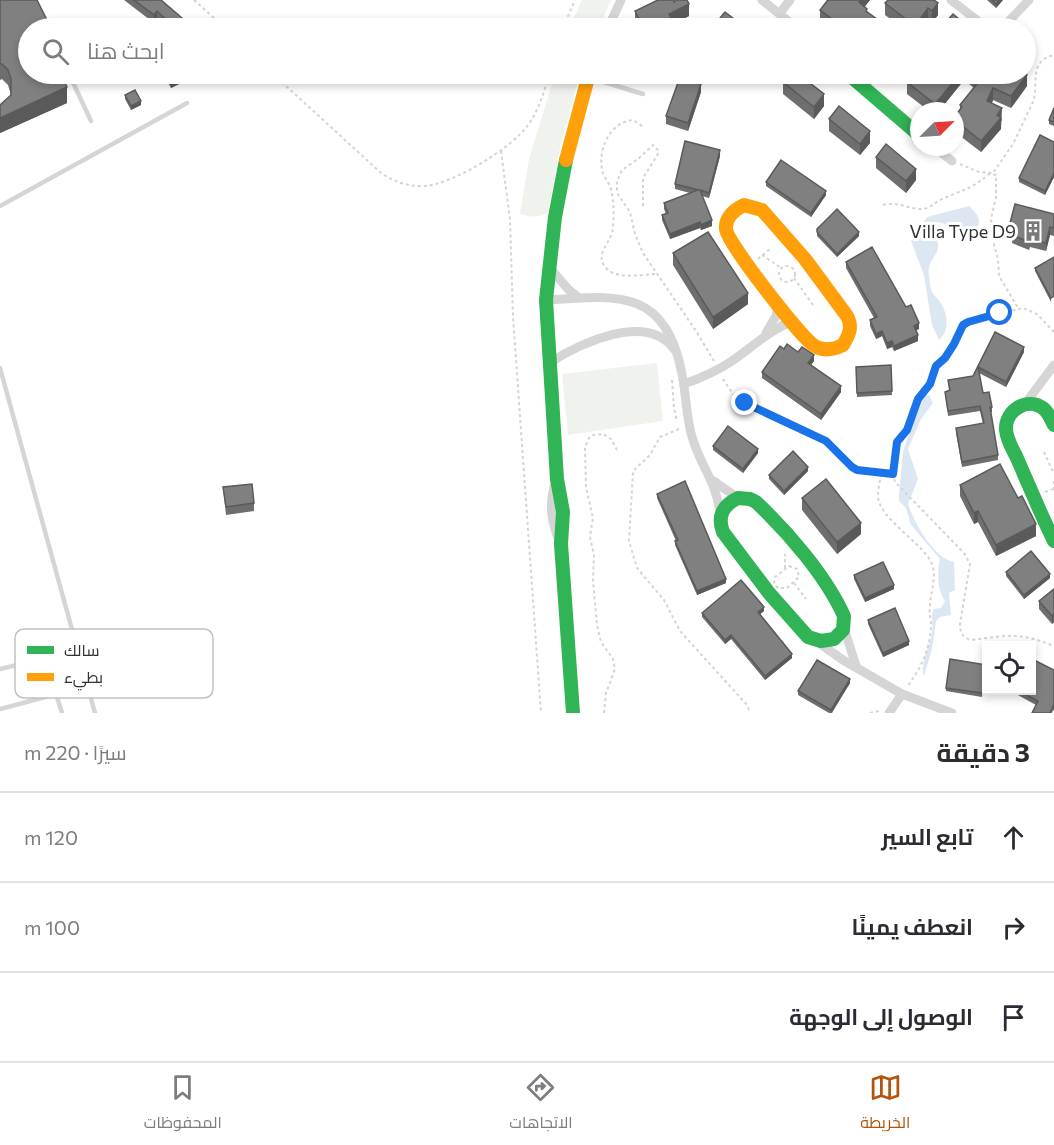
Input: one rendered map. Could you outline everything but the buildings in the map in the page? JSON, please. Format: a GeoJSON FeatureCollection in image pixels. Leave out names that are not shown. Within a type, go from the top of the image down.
{"type":"FeatureCollection","features":[{"type":"Feature","properties":{"kind":"street"},"geometry":{"type":"LineString","coordinates":[[613,18],[621,0]]}},
{"type":"Feature","properties":{"kind":"street"},"geometry":{"type":"LineString","coordinates":[[762,0],[786,18]]}},
{"type":"Feature","properties":{"kind":"street"},"geometry":{"type":"LineString","coordinates":[[780,13],[790,0]]}},
{"type":"Feature","properties":{"kind":"street"},"geometry":{"type":"LineString","coordinates":[[951,0],[974,18]]}},
{"type":"Feature","properties":{"kind":"street"},"geometry":{"type":"LineString","coordinates":[[1012,18],[1029,0]]}},
{"type":"Feature","properties":{"kind":"street"},"geometry":{"type":"LineString","coordinates":[[573,713],[561,544],[565,526],[557,479],[546,300],[555,217],[564,167],[587,84]]}},
{"type":"Feature","properties":{"kind":"street"},"geometry":{"type":"LineString","coordinates":[[860,84],[910,127]]}},
{"type":"Feature","properties":{"kind":"street"},"geometry":{"type":"LineString","coordinates":[[946,156],[952,161]]}},
{"type":"Feature","properties":{"kind":"street"},"geometry":{"type":"LineString","coordinates":[[750,205],[762,210],[796,247],[847,316],[850,322],[850,334],[843,345],[825,350],[813,345],[792,321],[726,234],[726,222],[738,207],[750,205]]}},
{"type":"Feature","properties":{"kind":"street"},"geometry":{"type":"LineString","coordinates":[[549,267],[579,298]]}},
{"type":"Feature","properties":{"kind":"street"},"geometry":{"type":"LineString","coordinates":[[546,300],[609,297],[639,304],[652,313],[668,331],[677,353],[691,433],[719,502],[720,526],[756,578],[807,638],[902,694],[952,713]]}},
{"type":"Feature","properties":{"kind":"street"},"geometry":{"type":"LineString","coordinates":[[764,336],[771,327],[778,305]]}},
{"type":"Feature","properties":{"kind":"street"},"geometry":{"type":"LineString","coordinates":[[645,332],[652,313]]}},
{"type":"Feature","properties":{"kind":"street"},"geometry":{"type":"LineString","coordinates":[[684,384],[718,369],[742,354],[764,336],[792,321]]}},
{"type":"Feature","properties":{"kind":"street"},"geometry":{"type":"LineString","coordinates":[[549,363],[566,352],[591,342],[628,333],[645,332],[664,339],[677,353]]}},
{"type":"Feature","properties":{"kind":"street"},"geometry":{"type":"LineString","coordinates":[[1025,404],[1054,365]]}},
{"type":"Feature","properties":{"kind":"street"},"geometry":{"type":"LineString","coordinates":[[1054,425],[1043,408],[1025,404],[1013,410],[1006,427],[1033,497],[1054,541]]}},
{"type":"Feature","properties":{"kind":"street"},"geometry":{"type":"LineString","coordinates":[[712,480],[738,498]]}},
{"type":"Feature","properties":{"kind":"street"},"geometry":{"type":"LineString","coordinates":[[720,514],[727,504],[738,498],[756,502],[801,552],[841,609],[845,621],[837,638],[819,643]]}},
{"type":"Feature","properties":{"kind":"street"},"geometry":{"type":"LineString","coordinates":[[844,627],[856,666]]}},
{"type":"Feature","properties":{"kind":"street"},"geometry":{"type":"LineString","coordinates":[[885,712],[902,694]]}},
{"type":"Feature","properties":{"kind":"street"},"geometry":{"type":"LineString","coordinates":[[932,705],[943,713]]}},
{"type":"Feature","properties":{"kind":"lane"},"geometry":{"type":"LineString","coordinates":[[74,84],[91,121]]}},
{"type":"Feature","properties":{"kind":"lane"},"geometry":{"type":"LineString","coordinates":[[614,84],[642,94]]}},
{"type":"Feature","properties":{"kind":"lane"},"geometry":{"type":"LineString","coordinates":[[0,206],[187,103]]}},
{"type":"Feature","properties":{"kind":"lane"},"geometry":{"type":"LineString","coordinates":[[0,368],[71,629]]}},
{"type":"Feature","properties":{"kind":"lane"},"geometry":{"type":"LineString","coordinates":[[0,669],[15,666]]}},
{"type":"Feature","properties":{"kind":"lane"},"geometry":{"type":"LineString","coordinates":[[0,709],[41,698]]}},
{"type":"Feature","properties":{"kind":"lane"},"geometry":{"type":"LineString","coordinates":[[57,698],[62,713]]}},
{"type":"Feature","properties":{"kind":"lane"},"geometry":{"type":"LineString","coordinates":[[90,698],[94,713]]}},
{"type":"Feature","properties":{"kind":"path"},"geometry":{"type":"LineString","coordinates":[[194,0],[214,18]]}},
{"type":"Feature","properties":{"kind":"path"},"geometry":{"type":"LineString","coordinates":[[567,18],[575,0]]}},
{"type":"Feature","properties":{"kind":"path"},"geometry":{"type":"LineString","coordinates":[[1036,71],[1042,59],[1054,55]]}},
{"type":"Feature","properties":{"kind":"path"},"geometry":{"type":"LineString","coordinates":[[284,84],[381,173],[397,182],[414,186],[433,185],[452,178],[501,151],[519,136],[533,117],[546,84]]}},
{"type":"Feature","properties":{"kind":"path"},"geometry":{"type":"LineString","coordinates":[[883,205],[898,203],[917,209],[926,209],[945,198],[973,188],[993,173],[1013,144],[1033,102],[1035,84]]}},
{"type":"Feature","properties":{"kind":"path"},"geometry":{"type":"LineString","coordinates":[[642,126],[633,120],[623,123],[608,136],[603,146],[601,167],[604,178],[611,189],[613,228],[611,237],[602,251],[602,260],[609,271],[617,275],[657,274]]}},
{"type":"Feature","properties":{"kind":"path"},"geometry":{"type":"LineString","coordinates":[[644,206],[643,178],[658,154],[658,150],[653,145],[622,170],[616,187],[618,197],[630,212],[639,244],[696,331],[729,388],[745,403],[826,441],[857,470],[893,474]]}},
{"type":"Feature","properties":{"kind":"path"},"geometry":{"type":"LineString","coordinates":[[501,151],[510,219],[512,309],[541,713]]}},
{"type":"Feature","properties":{"kind":"path"},"geometry":{"type":"LineString","coordinates":[[952,161],[979,172],[993,173],[997,178],[992,230],[999,276],[1018,308]]}},
{"type":"Feature","properties":{"kind":"path"},"geometry":{"type":"LineString","coordinates":[[762,255],[782,268]]}},
{"type":"Feature","properties":{"kind":"path"},"geometry":{"type":"LineString","coordinates":[[782,268],[788,266],[794,269],[794,278],[813,305]]}},
{"type":"Feature","properties":{"kind":"path"},"geometry":{"type":"LineString","coordinates":[[782,268],[780,276],[783,280],[789,281],[794,278]]}},
{"type":"Feature","properties":{"kind":"path"},"geometry":{"type":"LineString","coordinates":[[1054,332],[1037,314],[1018,308],[963,325],[954,344],[934,369],[930,384],[918,399],[907,430],[897,442],[893,474],[898,486],[963,553],[970,564],[960,624],[960,631],[964,637],[970,640],[1024,635],[1054,646]]}},
{"type":"Feature","properties":{"kind":"path"},"geometry":{"type":"LineString","coordinates":[[679,429],[660,437],[650,455],[633,471],[630,550],[637,568],[660,593],[677,626],[747,705],[750,713]]}},
{"type":"Feature","properties":{"kind":"path"},"geometry":{"type":"LineString","coordinates":[[604,713],[606,693],[615,669],[613,659],[602,642],[597,625],[593,581],[594,555],[590,537],[593,518],[586,487],[585,447],[593,435],[603,434],[611,439],[617,450]]}},
{"type":"Feature","properties":{"kind":"path"},"geometry":{"type":"LineString","coordinates":[[1044,452],[1054,474]]}},
{"type":"Feature","properties":{"kind":"path"},"geometry":{"type":"LineString","coordinates":[[881,473],[879,503],[925,553],[934,573],[928,649],[918,673],[902,694]]}},
{"type":"Feature","properties":{"kind":"path"},"geometry":{"type":"LineString","coordinates":[[1054,481],[1054,490]]}},
{"type":"Feature","properties":{"kind":"path"},"geometry":{"type":"LineString","coordinates":[[793,566],[799,577],[794,583],[781,589],[776,586],[774,580],[777,574],[785,568],[793,566]]}},
{"type":"Feature","properties":{"kind":"path"},"geometry":{"type":"LineString","coordinates":[[794,583],[806,599]]}},
{"type":"Feature","properties":{"kind":"path"},"geometry":{"type":"LineString","coordinates":[[870,713],[885,712]]}},
{"type":"Feature","properties":{"kind":"shaded area"},"geometry":{"type":"Polygon","coordinates":[[[582,0],[611,0],[603,18],[574,18],[582,0]]]}},
{"type":"Feature","properties":{"kind":"shaded area"},"geometry":{"type":"Polygon","coordinates":[[[552,84],[577,84],[561,143],[548,212],[538,216],[520,214],[529,159],[552,84]]]}},
{"type":"Feature","properties":{"kind":"shaded area"},"geometry":{"type":"Polygon","coordinates":[[[969,206],[978,216],[977,229],[963,229],[936,222],[931,230],[936,238],[938,250],[930,263],[931,288],[943,307],[947,322],[945,332],[939,340],[932,325],[924,275],[911,241],[927,217],[969,206]]]}},
{"type":"Feature","properties":{"kind":"shaded area"},"geometry":{"type":"Polygon","coordinates":[[[657,363],[663,421],[568,435],[562,374],[657,363]]]}},
{"type":"Feature","properties":{"kind":"shaded area"},"geometry":{"type":"Polygon","coordinates":[[[929,395],[933,403],[921,419],[908,449],[918,479],[908,504],[932,547],[946,559],[954,562],[955,590],[949,593],[951,615],[940,617],[936,621],[932,649],[924,676],[923,666],[932,633],[933,609],[941,608],[945,601],[938,581],[940,559],[911,525],[906,508],[899,501],[899,495],[903,451],[922,397],[929,395]]]}},
{"type":"Feature","properties":{"kind":"traffic: fast"},"geometry":{"type":"LineString","coordinates":[[860,84],[910,127]]}},
{"type":"Feature","properties":{"kind":"traffic: fast"},"geometry":{"type":"LineString","coordinates":[[566,160],[555,217],[546,300],[557,479],[563,512],[561,544],[573,713]]}},
{"type":"Feature","properties":{"kind":"traffic: fast"},"geometry":{"type":"LineString","coordinates":[[1054,425],[1044,409],[1031,404],[1013,411],[1009,416],[1006,430],[1010,444],[1054,541]]}},
{"type":"Feature","properties":{"kind":"traffic: fast"},"geometry":{"type":"LineString","coordinates":[[738,498],[756,502],[817,570],[844,616],[843,630],[834,639],[821,641],[808,637],[769,593],[723,532],[721,516],[728,504],[738,498]]}},
{"type":"Feature","properties":{"kind":"traffic: slow"},"geometry":{"type":"LineString","coordinates":[[566,160],[586,84]]}},
{"type":"Feature","properties":{"kind":"traffic: slow"},"geometry":{"type":"LineString","coordinates":[[744,205],[762,210],[805,259],[847,316],[850,324],[843,345],[828,349],[812,344],[779,307],[750,269],[729,238],[726,229],[731,214],[744,205]]}},
{"type":"Feature","properties":{"kind":"place","name":"Villa Type D9"},"geometry":{"type":"Point","coordinates":[1033,231]}},
{"type":"Feature","properties":{"kind":"route"},"geometry":{"type":"LineString","coordinates":[[745,403],[826,441],[857,470],[893,474],[897,442],[912,422],[918,399],[930,384],[934,369],[945,358],[963,325],[1000,313]]}}]}
